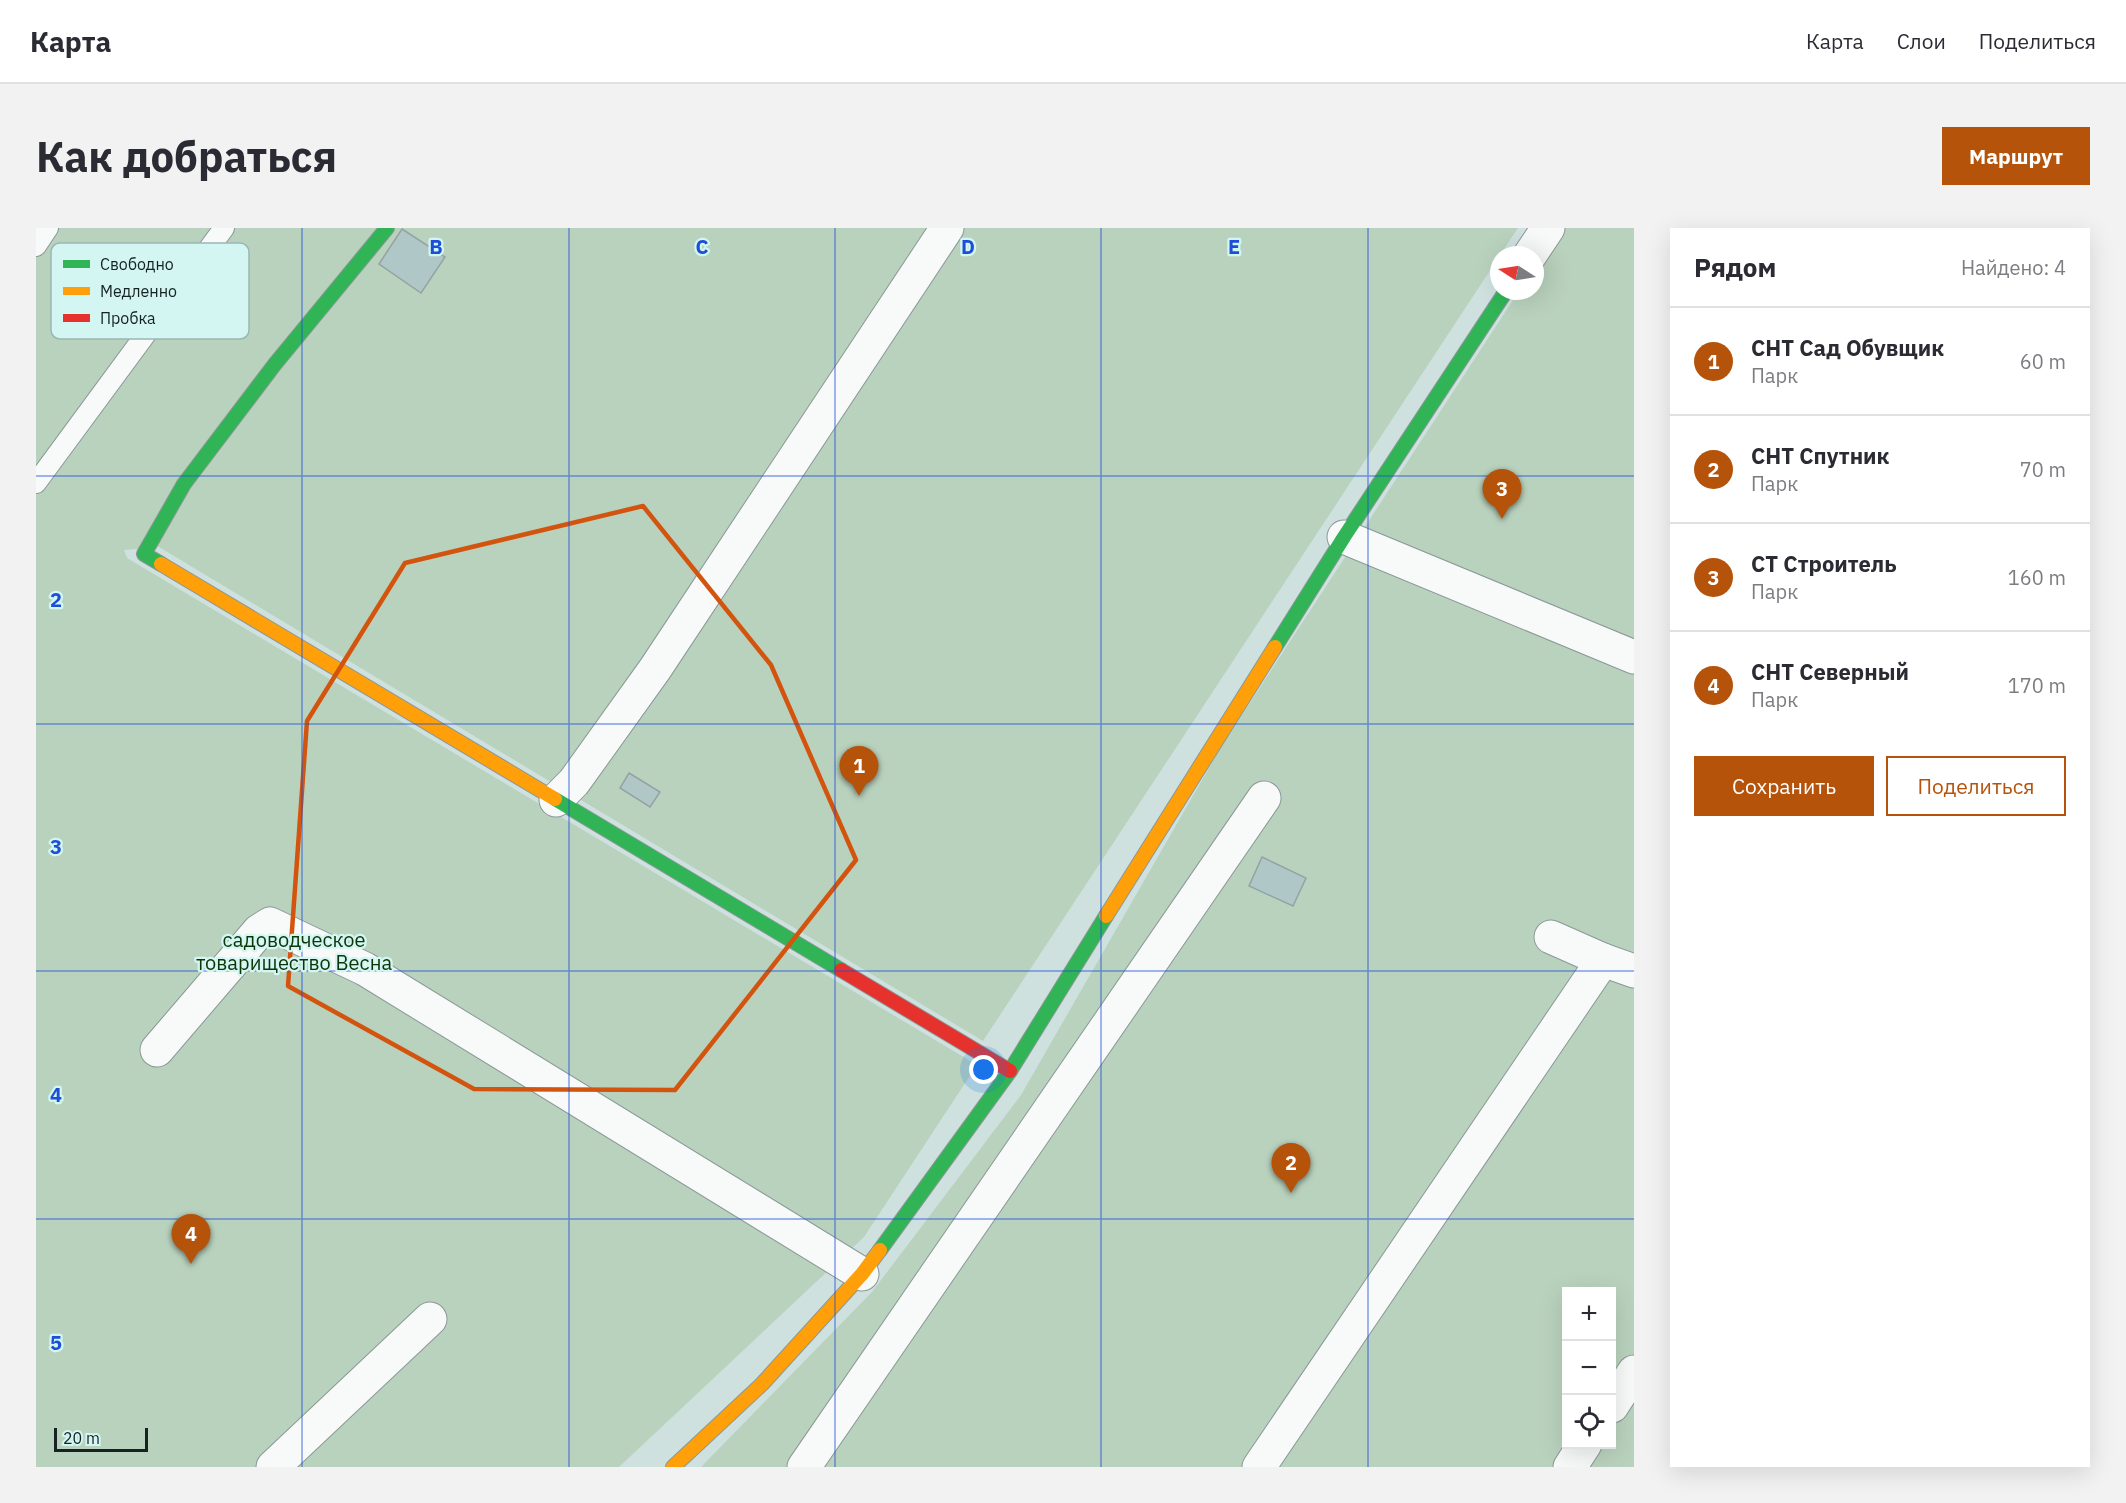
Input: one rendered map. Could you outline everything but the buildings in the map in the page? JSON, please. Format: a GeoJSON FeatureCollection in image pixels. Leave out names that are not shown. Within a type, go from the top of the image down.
{"type":"FeatureCollection","features":[{"type":"Feature","properties":{"kind":"street"},"geometry":{"type":"LineString","coordinates":[[387,228],[275,364],[184,484],[144,554],[1010,1071]]}},
{"type":"Feature","properties":{"kind":"street"},"geometry":{"type":"LineString","coordinates":[[556,800],[574,782],[655,669],[947,228]]}},
{"type":"Feature","properties":{"kind":"street"},"geometry":{"type":"LineString","coordinates":[[1536,246],[1548,228]]}},
{"type":"Feature","properties":{"kind":"street"},"geometry":{"type":"LineString","coordinates":[[673,1467],[762,1384],[862,1274],[1010,1071],[1344,537],[1500,300]]}},
{"type":"Feature","properties":{"kind":"street"},"geometry":{"type":"LineString","coordinates":[[1344,537],[1634,657]]}},
{"type":"Feature","properties":{"kind":"street"},"geometry":{"type":"LineString","coordinates":[[804,1467],[1264,798]]}},
{"type":"Feature","properties":{"kind":"street"},"geometry":{"type":"LineString","coordinates":[[156,1050],[259,931],[270,924],[365,969],[862,1274]]}},
{"type":"Feature","properties":{"kind":"street"},"geometry":{"type":"LineString","coordinates":[[1551,937],[1634,971]]}},
{"type":"Feature","properties":{"kind":"street"},"geometry":{"type":"LineString","coordinates":[[1259,1467],[1604,960]]}},
{"type":"Feature","properties":{"kind":"street"},"geometry":{"type":"LineString","coordinates":[[273,1467],[430,1319]]}},
{"type":"Feature","properties":{"kind":"street"},"geometry":{"type":"LineString","coordinates":[[1616,1399],[1634,1372]]}},
{"type":"Feature","properties":{"kind":"street"},"geometry":{"type":"LineString","coordinates":[[1570,1467],[1582,1449]]}},
{"type":"Feature","properties":{"kind":"lane"},"geometry":{"type":"LineString","coordinates":[[36,244],[46,228]]}},
{"type":"Feature","properties":{"kind":"lane"},"geometry":{"type":"LineString","coordinates":[[213,243],[224,228]]}},
{"type":"Feature","properties":{"kind":"lane"},"geometry":{"type":"LineString","coordinates":[[36,483],[142,339]]}},
{"type":"Feature","properties":{"kind":"highlighted area"},"geometry":{"type":"Polygon","coordinates":[[[643,506],[771,665],[856,860],[675,1090],[474,1089],[288,986],[307,721],[405,563],[643,506]]]}},
{"type":"Feature","properties":{"kind":"green space","name":"садоводческое товарищество Весна"},"geometry":{"type":"Polygon","coordinates":[[[36,228],[1518,228],[1506,246],[1490,246],[1490,271],[983,1041],[159,547],[124,550],[127,558],[977,1065],[864,1237],[619,1467],[36,1467],[36,228]]]}},
{"type":"Feature","properties":{"kind":"green space"},"geometry":{"type":"Polygon","coordinates":[[[1560,228],[1634,228],[1634,1467],[701,1467],[872,1292],[1021,1095],[1221,747],[1513,300],[1544,300],[1544,252],[1560,228]]]}},
{"type":"Feature","properties":{"kind":"traffic: fast"},"geometry":{"type":"LineString","coordinates":[[161,564],[144,554],[184,484],[275,364],[387,228]]}},
{"type":"Feature","properties":{"kind":"traffic: fast"},"geometry":{"type":"LineString","coordinates":[[1275,647],[1344,537],[1500,300]]}},
{"type":"Feature","properties":{"kind":"traffic: fast"},"geometry":{"type":"LineString","coordinates":[[555,799],[841,970]]}},
{"type":"Feature","properties":{"kind":"traffic: fast"},"geometry":{"type":"LineString","coordinates":[[880,1250],[1010,1071],[1106,916]]}},
{"type":"Feature","properties":{"kind":"traffic: slow"},"geometry":{"type":"LineString","coordinates":[[161,564],[555,799]]}},
{"type":"Feature","properties":{"kind":"traffic: slow"},"geometry":{"type":"LineString","coordinates":[[1106,916],[1275,647]]}},
{"type":"Feature","properties":{"kind":"traffic: slow"},"geometry":{"type":"LineString","coordinates":[[673,1467],[762,1384],[862,1274],[880,1250]]}},
{"type":"Feature","properties":{"kind":"traffic: jam"},"geometry":{"type":"LineString","coordinates":[[841,970],[1010,1071]]}},
{"type":"Feature","properties":{"kind":"place","name":"СТ Строитель"},"geometry":{"type":"Point","coordinates":[1502,519]}},
{"type":"Feature","properties":{"kind":"place","name":"СНТ Сад Обувщик"},"geometry":{"type":"Point","coordinates":[859,796]}},
{"type":"Feature","properties":{"kind":"place","name":"СНТ Спутник"},"geometry":{"type":"Point","coordinates":[1291,1193]}},
{"type":"Feature","properties":{"kind":"place","name":"СНТ Северный"},"geometry":{"type":"Point","coordinates":[191,1264]}}]}
